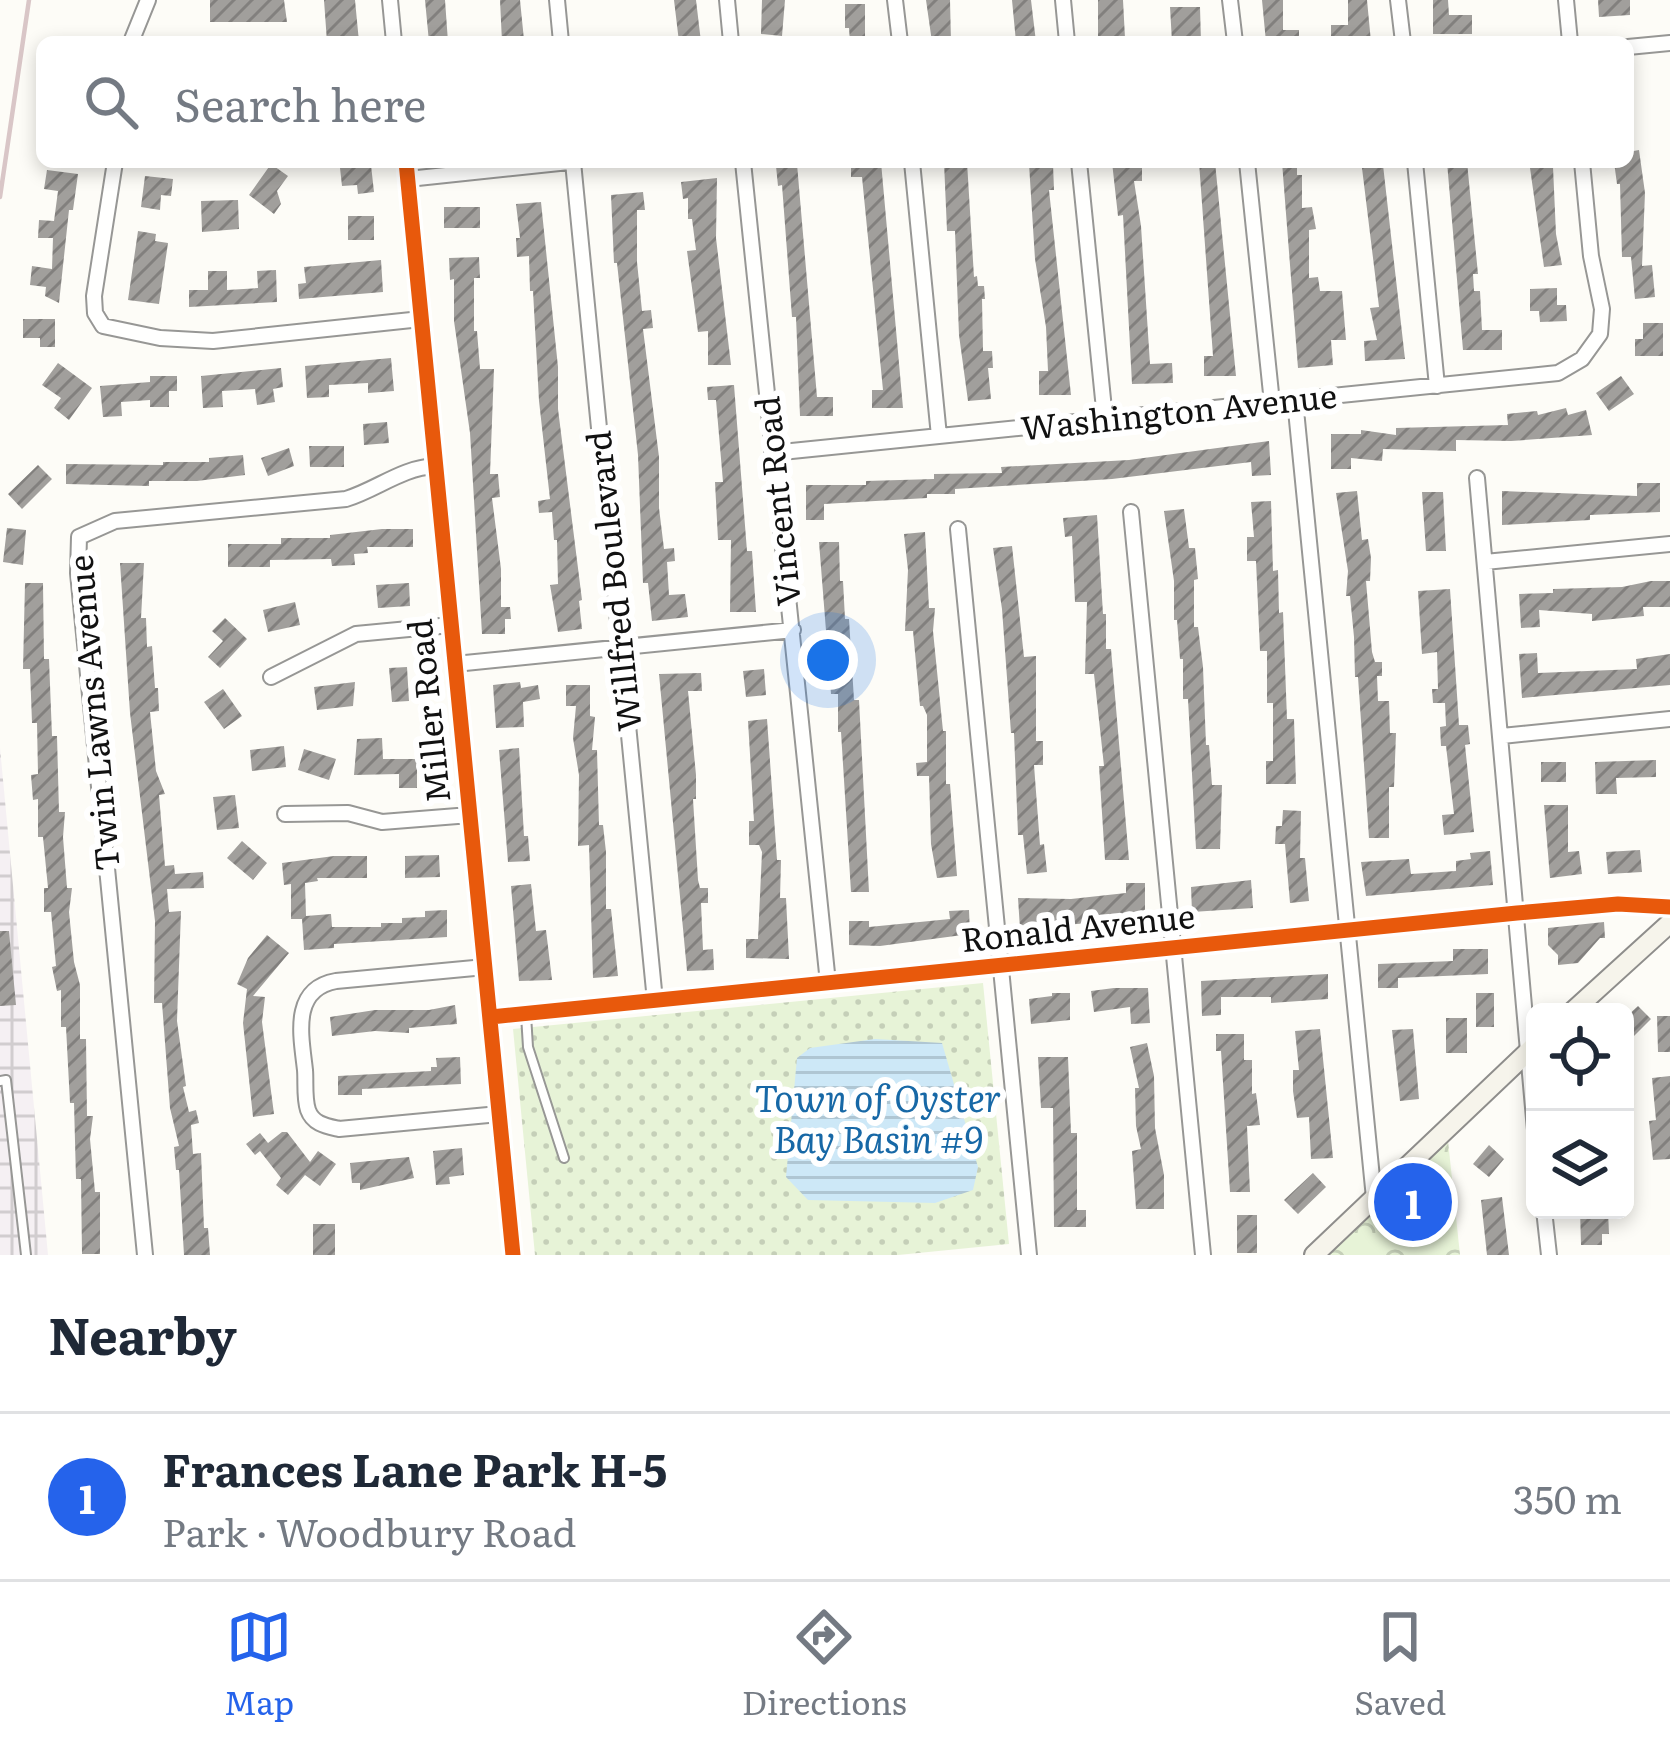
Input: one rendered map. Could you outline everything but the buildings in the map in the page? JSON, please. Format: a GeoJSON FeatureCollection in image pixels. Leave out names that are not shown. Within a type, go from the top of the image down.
{"type":"FeatureCollection","features":[{"type":"Feature","properties":{"kind":"main road"},"geometry":{"type":"LineString","coordinates":[[1582,1003],[1670,923]]}},
{"type":"Feature","properties":{"kind":"main road"},"geometry":{"type":"LineString","coordinates":[[1313,1255],[1526,1054]]}},
{"type":"Feature","properties":{"kind":"street"},"geometry":{"type":"LineString","coordinates":[[133,36],[148,0]]}},
{"type":"Feature","properties":{"kind":"street"},"geometry":{"type":"LineString","coordinates":[[390,0],[393,36]]}},
{"type":"Feature","properties":{"kind":"street"},"geometry":{"type":"LineString","coordinates":[[557,0],[560,36]]}},
{"type":"Feature","properties":{"kind":"street"},"geometry":{"type":"LineString","coordinates":[[727,0],[730,36]]}},
{"type":"Feature","properties":{"kind":"street"},"geometry":{"type":"LineString","coordinates":[[895,0],[899,36]]}},
{"type":"Feature","properties":{"kind":"street"},"geometry":{"type":"LineString","coordinates":[[1063,0],[1066,36]]}},
{"type":"Feature","properties":{"kind":"street"},"geometry":{"type":"LineString","coordinates":[[1230,0],[1234,36]]}},
{"type":"Feature","properties":{"kind":"street"},"geometry":{"type":"LineString","coordinates":[[1398,0],[1401,36]]}},
{"type":"Feature","properties":{"kind":"street"},"geometry":{"type":"LineString","coordinates":[[1566,0],[1569,36]]}},
{"type":"Feature","properties":{"kind":"street"},"geometry":{"type":"LineString","coordinates":[[1634,46],[1670,43]]}},
{"type":"Feature","properties":{"kind":"street"},"geometry":{"type":"LineString","coordinates":[[114,168],[94,296],[95,313],[103,326],[183,341],[213,341],[422,319]]}},
{"type":"Feature","properties":{"kind":"street","name":"Miller Road"},"geometry":{"type":"LineString","coordinates":[[407,168],[513,1255]]}},
{"type":"Feature","properties":{"kind":"street"},"geometry":{"type":"LineString","coordinates":[[408,179],[513,168]]}},
{"type":"Feature","properties":{"kind":"street","name":"Willfred Boulevard"},"geometry":{"type":"LineString","coordinates":[[572,168],[655,1000]]}},
{"type":"Feature","properties":{"kind":"street","name":"Vincent Road"},"geometry":{"type":"LineString","coordinates":[[744,168],[828,983]]}},
{"type":"Feature","properties":{"kind":"street"},"geometry":{"type":"LineString","coordinates":[[913,168],[939,436]]}},
{"type":"Feature","properties":{"kind":"street"},"geometry":{"type":"LineString","coordinates":[[1080,168],[1106,419]]}},
{"type":"Feature","properties":{"kind":"street"},"geometry":{"type":"LineString","coordinates":[[1248,168],[1272,403]]}},
{"type":"Feature","properties":{"kind":"street"},"geometry":{"type":"LineString","coordinates":[[1416,168],[1437,386]]}},
{"type":"Feature","properties":{"kind":"street","name":"Washington Avenue"},"geometry":{"type":"LineString","coordinates":[[772,453],[1558,373],[1582,359],[1600,334],[1602,309],[1583,168]]}},
{"type":"Feature","properties":{"kind":"street"},"geometry":{"type":"LineString","coordinates":[[1295,400],[1374,1198]]}},
{"type":"Feature","properties":{"kind":"street","name":"Twin Lawns Avenue"},"geometry":{"type":"LineString","coordinates":[[145,1255],[76,553],[79,537],[115,521],[346,499],[400,472],[436,466]]}},
{"type":"Feature","properties":{"kind":"street"},"geometry":{"type":"LineString","coordinates":[[1477,478],[1526,1008]]}},
{"type":"Feature","properties":{"kind":"street"},"geometry":{"type":"LineString","coordinates":[[1131,512],[1203,1255]]}},
{"type":"Feature","properties":{"kind":"street"},"geometry":{"type":"LineString","coordinates":[[958,529],[1029,1255]]}},
{"type":"Feature","properties":{"kind":"street"},"geometry":{"type":"LineString","coordinates":[[1485,562],[1670,544]]}},
{"type":"Feature","properties":{"kind":"street"},"geometry":{"type":"LineString","coordinates":[[271,677],[356,634],[451,625]]}},
{"type":"Feature","properties":{"kind":"street"},"geometry":{"type":"LineString","coordinates":[[455,664],[793,630]]}},
{"type":"Feature","properties":{"kind":"street"},"geometry":{"type":"LineString","coordinates":[[1502,736],[1670,719]]}},
{"type":"Feature","properties":{"kind":"street"},"geometry":{"type":"LineString","coordinates":[[285,814],[348,812],[382,822],[470,814]]}},
{"type":"Feature","properties":{"kind":"street","name":"Ronald Avenue"},"geometry":{"type":"LineString","coordinates":[[491,1016],[1517,913],[1618,904],[1670,907]]}},
{"type":"Feature","properties":{"kind":"street"},"geometry":{"type":"LineString","coordinates":[[485,967],[336,981],[316,987],[300,1018],[308,1112],[321,1125],[339,1129],[499,1114]]}},
{"type":"Feature","properties":{"kind":"street"},"geometry":{"type":"LineString","coordinates":[[1545,1219],[1549,1255]]}},
{"type":"Feature","properties":{"kind":"lane"},"geometry":{"type":"LineString","coordinates":[[526,1013],[528,1047],[564,1158]]}},
{"type":"Feature","properties":{"kind":"lane"},"geometry":{"type":"LineString","coordinates":[[0,1081],[6,1080],[26,1255]]}},
{"type":"Feature","properties":{"kind":"shaded area"},"geometry":{"type":"Polygon","coordinates":[[[0,748],[48,1255],[0,1255],[0,748]]]}},
{"type":"Feature","properties":{"kind":"green space"},"geometry":{"type":"Polygon","coordinates":[[[983,983],[1009,1244],[898,1255],[535,1255],[513,1029],[983,983]]]}},
{"type":"Feature","properties":{"kind":"green space"},"geometry":{"type":"Polygon","coordinates":[[[1447,1131],[1460,1255],[1314,1255],[1447,1131]]]}},
{"type":"Feature","properties":{"kind":"water","name":"Town of Oyster Bay Basin #9"},"geometry":{"type":"Polygon","coordinates":[[[875,1039],[942,1043],[978,1167],[973,1190],[935,1203],[808,1200],[786,1177],[797,1058],[810,1048],[875,1039]]]}},
{"type":"Feature","properties":{"kind":"railway"},"geometry":{"type":"LineString","coordinates":[[0,197],[29,0]]}},
{"type":"Feature","properties":{"kind":"cycle path"},"geometry":{"type":"LineString","coordinates":[[407,168],[513,1255]]}},
{"type":"Feature","properties":{"kind":"cycle path"},"geometry":{"type":"LineString","coordinates":[[491,1017],[1517,913],[1618,904],[1670,907]]}},
{"type":"Feature","properties":{"kind":"place","name":"Frances Lane Park H-5"},"geometry":{"type":"Point","coordinates":[1413,1202]}}]}
